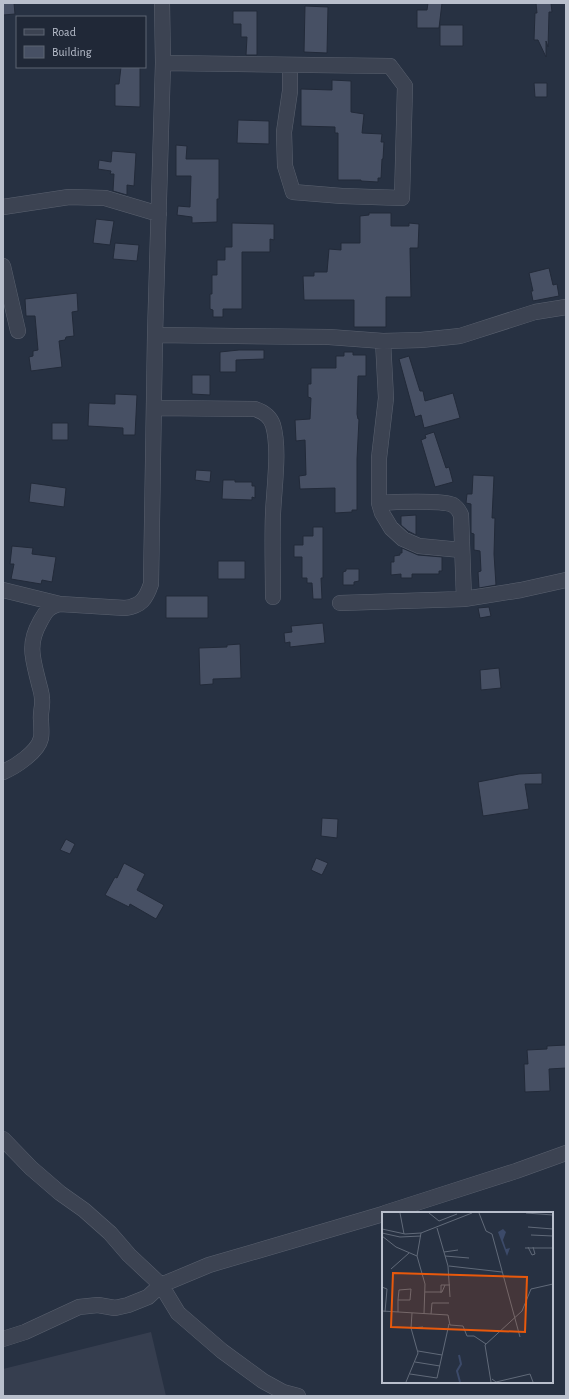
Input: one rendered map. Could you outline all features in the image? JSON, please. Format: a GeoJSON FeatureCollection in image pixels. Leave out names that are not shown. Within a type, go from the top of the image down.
{"type":"FeatureCollection","features":[{"type":"Feature","properties":{"kind":"street"},"geometry":{"type":"LineString","coordinates":[[3,590],[60,604],[130,608],[142,602],[148,594],[151,584],[155,335],[163,63],[162,3]]}},
{"type":"Feature","properties":{"kind":"street"},"geometry":{"type":"LineString","coordinates":[[163,63],[390,66],[405,86],[402,198],[342,196],[293,192],[285,166],[284,132],[290,91],[290,65]]}},
{"type":"Feature","properties":{"kind":"street"},"geometry":{"type":"LineString","coordinates":[[3,207],[69,197],[105,198],[159,214]]}},
{"type":"Feature","properties":{"kind":"street"},"geometry":{"type":"LineString","coordinates":[[3,266],[18,331]]}},
{"type":"Feature","properties":{"kind":"street"},"geometry":{"type":"LineString","coordinates":[[155,335],[329,337],[383,342],[421,340],[460,336],[535,312],[566,307]]}},
{"type":"Feature","properties":{"kind":"street"},"geometry":{"type":"LineString","coordinates":[[383,342],[386,398],[379,458],[379,503],[382,513],[391,528],[403,539],[419,546],[461,550]]}},
{"type":"Feature","properties":{"kind":"street"},"geometry":{"type":"LineString","coordinates":[[154,408],[255,409],[264,412],[270,417],[273,425],[276,451],[273,516],[273,597]]}},
{"type":"Feature","properties":{"kind":"street"},"geometry":{"type":"LineString","coordinates":[[379,503],[400,501],[452,504],[457,508],[461,515],[461,550],[464,599]]}},
{"type":"Feature","properties":{"kind":"street"},"geometry":{"type":"LineString","coordinates":[[340,602],[464,599],[521,590],[566,580]]}},
{"type":"Feature","properties":{"kind":"street"},"geometry":{"type":"LineString","coordinates":[[3,772],[11,769],[33,752],[38,746],[42,737],[40,718],[42,698],[33,661],[32,647],[35,632],[45,614],[51,607],[60,604]]}},
{"type":"Feature","properties":{"kind":"street"},"geometry":{"type":"LineString","coordinates":[[3,1139],[31,1168],[60,1193],[84,1210],[110,1233],[128,1255],[161,1285],[178,1313],[222,1351],[263,1381],[283,1392],[298,1396]]}},
{"type":"Feature","properties":{"kind":"street"},"geometry":{"type":"LineString","coordinates":[[387,1212],[516,1171],[566,1153]]}},
{"type":"Feature","properties":{"kind":"street"},"geometry":{"type":"LineString","coordinates":[[3,1339],[25,1332],[79,1307],[98,1304],[115,1308],[128,1305],[148,1297],[161,1285],[209,1265],[382,1214]]}},
{"type":"Feature","properties":{"kind":"shaded area"},"geometry":{"type":"Polygon","coordinates":[[[151,1332],[166,1396],[3,1396],[3,1369],[151,1332]]]}},
{"type":"Feature","properties":{"kind":"building"},"geometry":{"type":"Polygon","coordinates":[[[3,3],[14,3],[15,14],[3,15],[3,3]]]}},
{"type":"Feature","properties":{"kind":"building"},"geometry":{"type":"Polygon","coordinates":[[[428,3],[442,3],[439,28],[417,28],[417,10],[427,10],[428,3]]]}},
{"type":"Feature","properties":{"kind":"building"},"geometry":{"type":"Polygon","coordinates":[[[536,3],[551,3],[552,12],[549,12],[548,47],[546,41],[546,57],[538,40],[534,40],[535,13],[537,13],[536,3]]]}},
{"type":"Feature","properties":{"kind":"building"},"geometry":{"type":"Polygon","coordinates":[[[305,6],[328,7],[327,53],[304,52],[305,6]]]}},
{"type":"Feature","properties":{"kind":"building"},"geometry":{"type":"Polygon","coordinates":[[[233,11],[257,11],[257,55],[246,55],[247,37],[241,37],[241,24],[233,24],[233,11]]]}},
{"type":"Feature","properties":{"kind":"building"},"geometry":{"type":"Polygon","coordinates":[[[440,25],[463,25],[463,46],[440,46],[440,25]]]}},
{"type":"Feature","properties":{"kind":"building"},"geometry":{"type":"Polygon","coordinates":[[[121,68],[140,68],[140,107],[115,106],[115,84],[119,84],[121,68]]]}},
{"type":"Feature","properties":{"kind":"building"},"geometry":{"type":"Polygon","coordinates":[[[332,80],[351,81],[351,112],[364,114],[362,133],[382,134],[381,142],[384,142],[383,159],[381,178],[378,178],[378,182],[338,180],[338,133],[335,133],[335,127],[301,126],[301,89],[332,90],[332,80]]]}},
{"type":"Feature","properties":{"kind":"building"},"geometry":{"type":"Polygon","coordinates":[[[534,83],[547,83],[547,97],[535,97],[534,83]]]}},
{"type":"Feature","properties":{"kind":"building"},"geometry":{"type":"Polygon","coordinates":[[[238,120],[269,121],[269,144],[237,143],[238,120]]]}},
{"type":"Feature","properties":{"kind":"building"},"geometry":{"type":"Polygon","coordinates":[[[176,145],[187,146],[186,159],[219,159],[219,199],[217,199],[217,222],[192,223],[192,217],[177,215],[178,206],[190,207],[191,176],[176,176],[176,145]]]}},
{"type":"Feature","properties":{"kind":"building"},"geometry":{"type":"Polygon","coordinates":[[[112,151],[136,153],[134,186],[127,185],[127,195],[113,191],[114,174],[110,174],[111,171],[98,169],[99,160],[111,162],[112,151]]]}},
{"type":"Feature","properties":{"kind":"building"},"geometry":{"type":"Polygon","coordinates":[[[369,213],[391,213],[391,226],[409,226],[409,223],[419,224],[418,248],[410,248],[411,297],[386,297],[386,327],[354,327],[354,300],[304,300],[303,276],[314,276],[314,272],[327,272],[329,249],[341,250],[341,243],[360,243],[360,216],[369,215],[369,213]]]}},
{"type":"Feature","properties":{"kind":"building"},"geometry":{"type":"Polygon","coordinates":[[[96,219],[114,221],[110,245],[93,243],[96,219]]]}},
{"type":"Feature","properties":{"kind":"building"},"geometry":{"type":"Polygon","coordinates":[[[232,223],[274,224],[274,240],[270,239],[270,252],[242,252],[242,309],[223,309],[223,317],[213,317],[213,310],[210,309],[212,275],[217,275],[217,260],[225,260],[225,247],[232,247],[232,223]]]}},
{"type":"Feature","properties":{"kind":"building"},"geometry":{"type":"Polygon","coordinates":[[[115,243],[139,245],[137,261],[113,259],[115,243]]]}},
{"type":"Feature","properties":{"kind":"building"},"geometry":{"type":"Polygon","coordinates":[[[549,268],[553,285],[557,284],[559,296],[533,301],[531,291],[533,291],[529,273],[549,268]]]}},
{"type":"Feature","properties":{"kind":"building"},"geometry":{"type":"Polygon","coordinates":[[[77,293],[78,311],[72,312],[74,336],[66,337],[65,340],[59,341],[62,367],[31,371],[29,357],[33,356],[33,351],[38,350],[35,316],[26,316],[25,299],[77,293]]]}},
{"type":"Feature","properties":{"kind":"building"},"geometry":{"type":"Polygon","coordinates":[[[264,350],[264,359],[236,360],[236,372],[220,372],[220,352],[264,350]]]}},
{"type":"Feature","properties":{"kind":"building"},"geometry":{"type":"Polygon","coordinates":[[[344,352],[353,352],[353,355],[366,355],[366,376],[358,376],[357,414],[359,419],[357,510],[352,510],[352,512],[335,513],[335,488],[300,489],[299,476],[306,475],[305,440],[296,441],[295,420],[310,419],[311,398],[308,397],[308,384],[311,384],[311,368],[336,368],[336,356],[344,356],[344,352]]]}},
{"type":"Feature","properties":{"kind":"building"},"geometry":{"type":"Polygon","coordinates":[[[409,356],[420,391],[423,391],[425,401],[453,393],[460,418],[424,428],[421,415],[415,417],[399,359],[409,356]]]}},
{"type":"Feature","properties":{"kind":"building"},"geometry":{"type":"Polygon","coordinates":[[[192,375],[210,375],[210,395],[192,394],[192,375]]]}},
{"type":"Feature","properties":{"kind":"building"},"geometry":{"type":"Polygon","coordinates":[[[115,394],[137,395],[135,435],[123,435],[123,428],[88,426],[89,403],[115,404],[115,394]]]}},
{"type":"Feature","properties":{"kind":"building"},"geometry":{"type":"Polygon","coordinates":[[[52,423],[68,423],[68,440],[52,440],[52,423]]]}},
{"type":"Feature","properties":{"kind":"building"},"geometry":{"type":"Polygon","coordinates":[[[434,432],[446,468],[449,467],[453,482],[435,487],[421,440],[426,438],[425,435],[434,432]]]}},
{"type":"Feature","properties":{"kind":"building"},"geometry":{"type":"Polygon","coordinates":[[[196,470],[211,471],[210,482],[195,480],[196,470]]]}},
{"type":"Feature","properties":{"kind":"building"},"geometry":{"type":"Polygon","coordinates":[[[473,475],[494,476],[492,518],[495,518],[494,554],[496,585],[479,588],[478,572],[481,571],[480,551],[474,550],[474,534],[471,533],[471,504],[466,503],[467,494],[472,494],[473,475]]]}},
{"type":"Feature","properties":{"kind":"building"},"geometry":{"type":"Polygon","coordinates":[[[223,480],[252,482],[252,486],[255,486],[255,498],[252,497],[252,500],[222,499],[223,480]]]}},
{"type":"Feature","properties":{"kind":"building"},"geometry":{"type":"Polygon","coordinates":[[[31,483],[66,488],[64,507],[29,502],[31,483]]]}},
{"type":"Feature","properties":{"kind":"building"},"geometry":{"type":"Polygon","coordinates":[[[416,515],[416,535],[401,525],[401,516],[416,515]]]}},
{"type":"Feature","properties":{"kind":"building"},"geometry":{"type":"Polygon","coordinates":[[[313,527],[323,527],[323,578],[321,578],[322,599],[313,599],[312,583],[307,583],[307,578],[302,578],[302,557],[294,557],[294,545],[303,545],[303,536],[313,536],[313,527]]]}},
{"type":"Feature","properties":{"kind":"building"},"geometry":{"type":"Polygon","coordinates":[[[12,546],[33,548],[32,554],[56,557],[52,582],[42,580],[41,584],[11,579],[14,564],[10,564],[12,546]]]}},
{"type":"Feature","properties":{"kind":"building"},"geometry":{"type":"Polygon","coordinates":[[[402,548],[418,555],[442,557],[442,571],[439,571],[439,574],[412,574],[412,578],[401,578],[401,574],[391,575],[391,562],[394,562],[394,556],[402,553],[402,548]]]}},
{"type":"Feature","properties":{"kind":"building"},"geometry":{"type":"Polygon","coordinates":[[[218,561],[245,561],[245,579],[218,579],[218,561]]]}},
{"type":"Feature","properties":{"kind":"building"},"geometry":{"type":"Polygon","coordinates":[[[346,569],[359,569],[359,581],[354,582],[354,585],[343,585],[343,572],[346,571],[346,569]]]}},
{"type":"Feature","properties":{"kind":"building"},"geometry":{"type":"Polygon","coordinates":[[[166,596],[208,596],[208,618],[166,618],[166,596]]]}},
{"type":"Feature","properties":{"kind":"building"},"geometry":{"type":"Polygon","coordinates":[[[489,607],[491,616],[480,618],[478,608],[489,607]]]}},
{"type":"Feature","properties":{"kind":"building"},"geometry":{"type":"Polygon","coordinates":[[[323,623],[325,643],[290,647],[290,642],[285,643],[284,633],[292,632],[291,626],[323,623]]]}},
{"type":"Feature","properties":{"kind":"building"},"geometry":{"type":"Polygon","coordinates":[[[240,644],[241,678],[213,679],[213,684],[200,685],[199,648],[227,647],[227,645],[240,644]]]}},
{"type":"Feature","properties":{"kind":"building"},"geometry":{"type":"Polygon","coordinates":[[[499,668],[501,688],[481,690],[480,670],[499,668]]]}},
{"type":"Feature","properties":{"kind":"building"},"geometry":{"type":"Polygon","coordinates":[[[542,773],[542,784],[525,784],[529,809],[483,816],[478,782],[519,774],[542,773]]]}},
{"type":"Feature","properties":{"kind":"building"},"geometry":{"type":"Polygon","coordinates":[[[322,818],[338,819],[337,838],[321,836],[322,818]]]}},
{"type":"Feature","properties":{"kind":"building"},"geometry":{"type":"Polygon","coordinates":[[[66,839],[75,844],[70,854],[60,850],[66,839]]]}},
{"type":"Feature","properties":{"kind":"building"},"geometry":{"type":"Polygon","coordinates":[[[316,858],[328,863],[322,875],[311,870],[316,858]]]}},
{"type":"Feature","properties":{"kind":"building"},"geometry":{"type":"Polygon","coordinates":[[[124,863],[145,874],[137,890],[164,905],[156,919],[130,904],[129,907],[105,895],[115,877],[117,878],[124,863]]]}},
{"type":"Feature","properties":{"kind":"building"},"geometry":{"type":"Polygon","coordinates":[[[566,1045],[566,1068],[549,1069],[550,1091],[525,1092],[524,1064],[528,1064],[527,1050],[547,1049],[547,1046],[566,1045]]]}}]}
